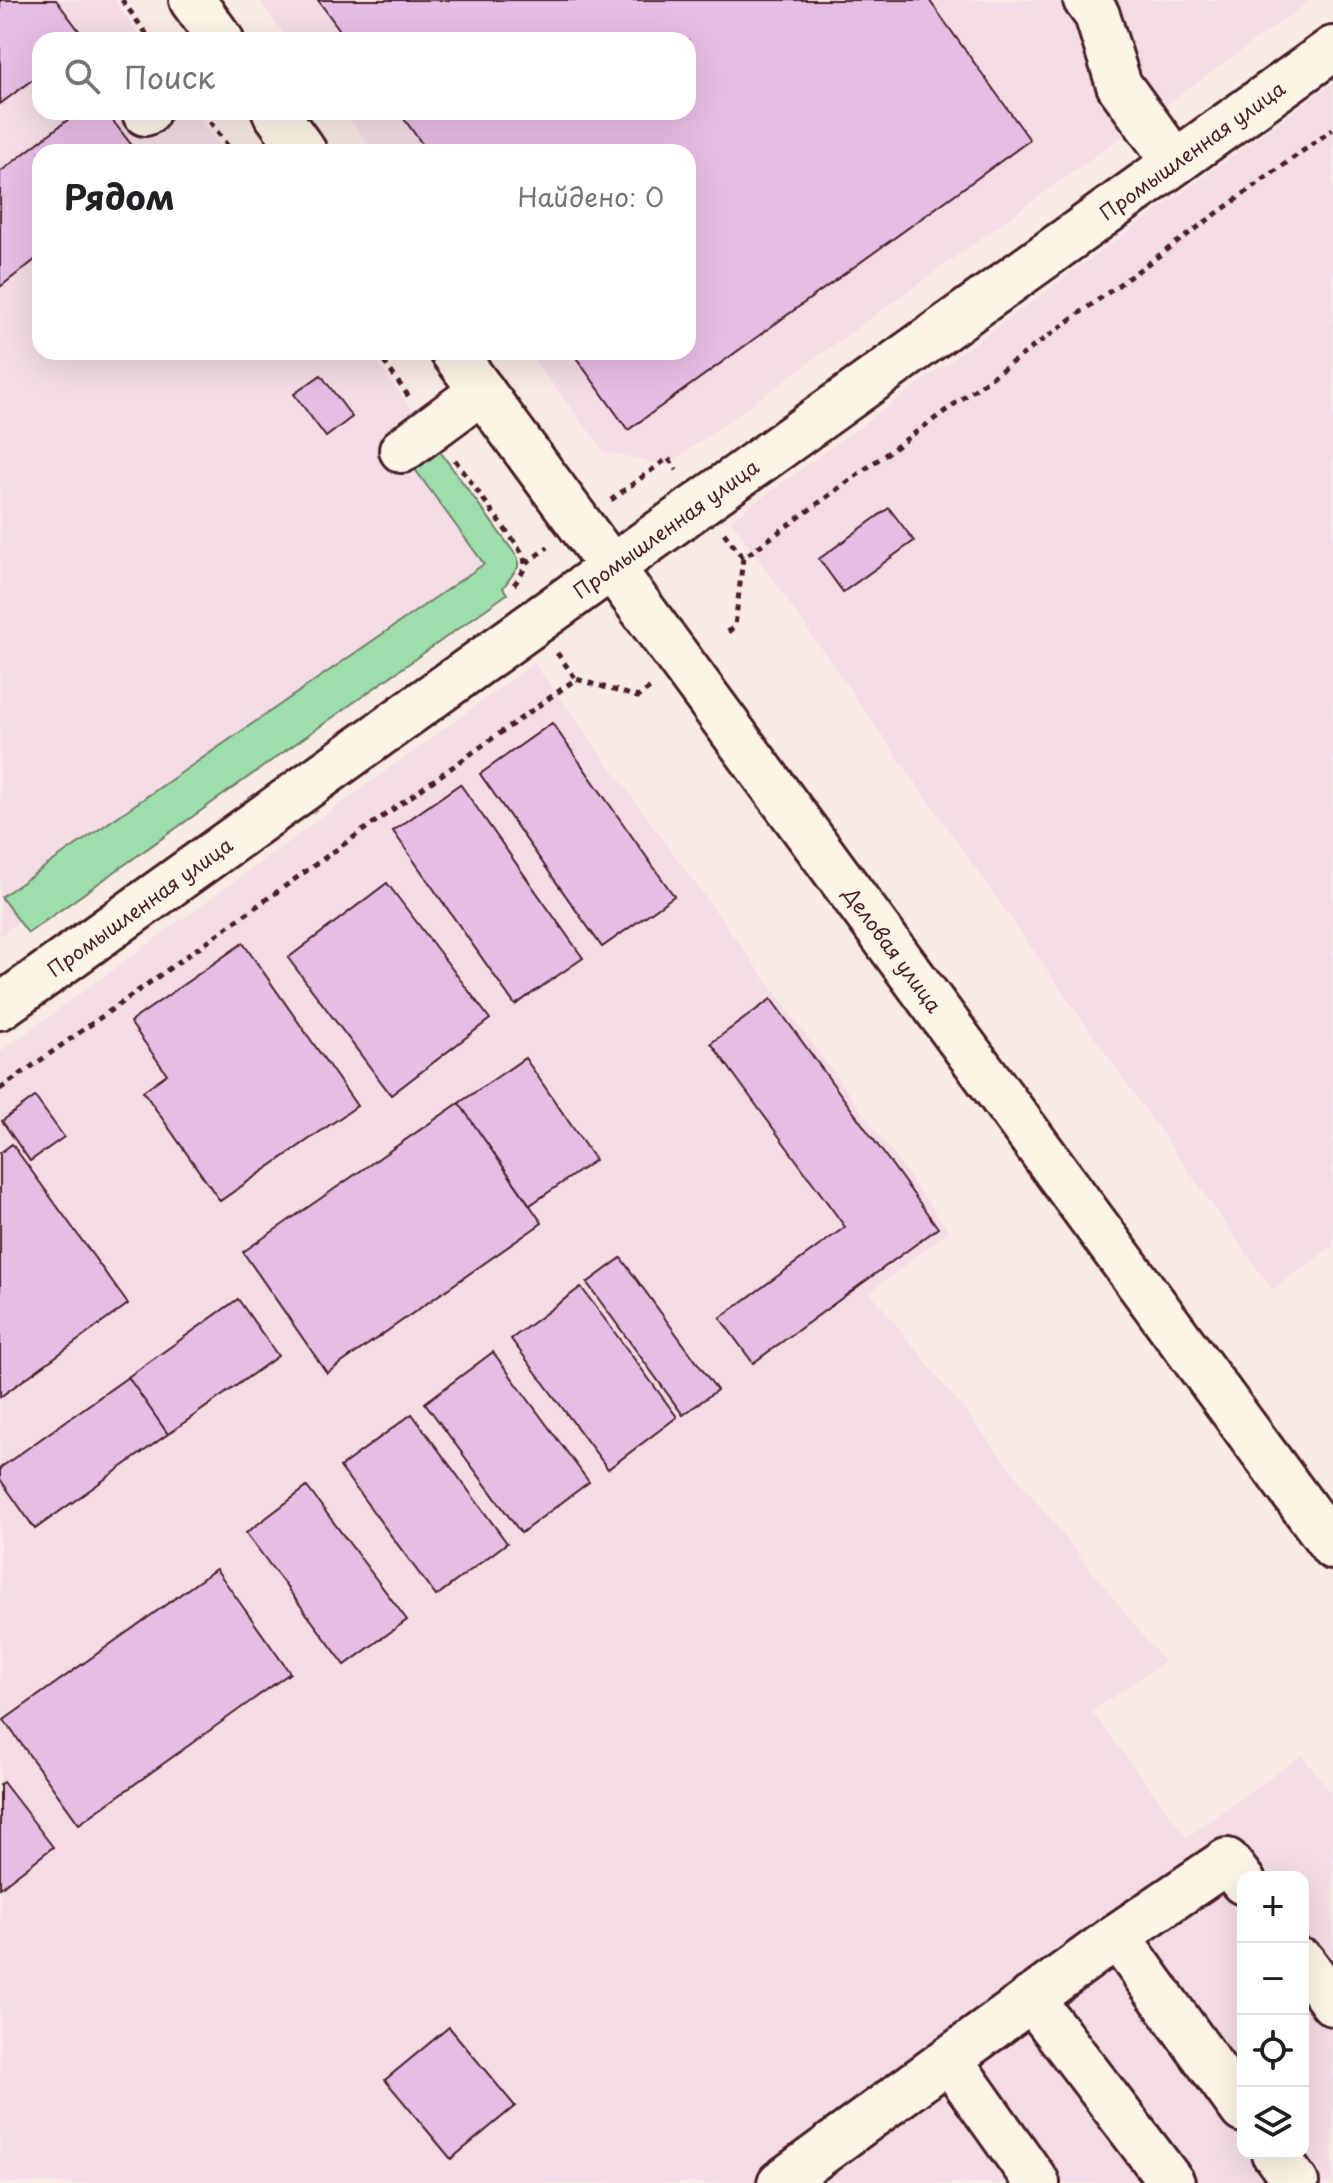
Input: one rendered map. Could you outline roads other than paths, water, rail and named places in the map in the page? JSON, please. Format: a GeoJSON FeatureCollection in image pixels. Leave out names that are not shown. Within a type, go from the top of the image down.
{"type":"FeatureCollection","features":[{"type":"Feature","properties":{"kind":"street"},"geometry":{"type":"LineString","coordinates":[[192,0],[215,32]]}},
{"type":"Feature","properties":{"kind":"street"},"geometry":{"type":"LineString","coordinates":[[1086,0],[1097,15],[1119,85],[1175,162]]}},
{"type":"Feature","properties":{"kind":"street","name":"Промышленная улица"},"geometry":{"type":"LineString","coordinates":[[2,1001],[536,623],[1333,49]]}},
{"type":"Feature","properties":{"kind":"street"},"geometry":{"type":"LineString","coordinates":[[281,120],[298,144]]}},
{"type":"Feature","properties":{"kind":"street","name":"Деловая улица"},"geometry":{"type":"LineString","coordinates":[[459,360],[1333,1547]]}},
{"type":"Feature","properties":{"kind":"street"},"geometry":{"type":"LineString","coordinates":[[417,439],[482,391]]}},
{"type":"Feature","properties":{"kind":"street"},"geometry":{"type":"LineString","coordinates":[[780,2183],[1117,1936],[1227,1861],[1237,1874]]}},
{"type":"Feature","properties":{"kind":"street"},"geometry":{"type":"LineString","coordinates":[[1117,1936],[1237,2102]]}},
{"type":"Feature","properties":{"kind":"street"},"geometry":{"type":"LineString","coordinates":[[1309,1970],[1333,2003]]}},
{"type":"Feature","properties":{"kind":"street"},"geometry":{"type":"LineString","coordinates":[[1031,1998],[1172,2183]]}},
{"type":"Feature","properties":{"kind":"street"},"geometry":{"type":"LineString","coordinates":[[949,2059],[1037,2183]]}},
{"type":"Feature","properties":{"kind":"street"},"geometry":{"type":"LineString","coordinates":[[1278,2159],[1296,2183]]}}]}
